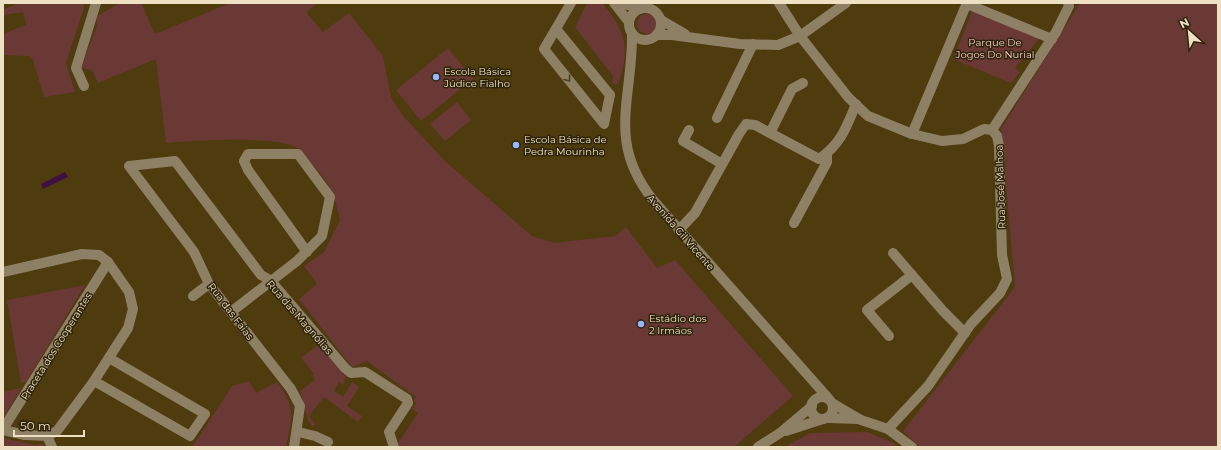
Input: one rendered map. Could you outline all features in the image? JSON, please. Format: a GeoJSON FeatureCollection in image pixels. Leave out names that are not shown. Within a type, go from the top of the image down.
{"type":"FeatureCollection","features":[{"type":"Feature","properties":{"kind":"street"},"geometry":{"type":"LineString","coordinates":[[84,86],[76,68],[96,3]]}},
{"type":"Feature","properties":{"kind":"street"},"geometry":{"type":"LineString","coordinates":[[572,3],[544,48],[604,124],[610,95]]}},
{"type":"Feature","properties":{"kind":"street"},"geometry":{"type":"LineString","coordinates":[[614,3],[630,22],[632,33],[632,65]]}},
{"type":"Feature","properties":{"kind":"street"},"geometry":{"type":"LineString","coordinates":[[622,3],[640,9],[651,9],[659,15],[661,20],[658,35]]}},
{"type":"Feature","properties":{"kind":"street","name":"Rua José Malhoa"},"geometry":{"type":"LineString","coordinates":[[779,3],[800,36],[856,104],[868,116],[912,134],[942,141],[963,138],[984,129],[992,130],[997,136],[999,146],[1002,254],[1007,279],[1000,293],[971,324],[928,386],[888,429]]}},
{"type":"Feature","properties":{"kind":"street"},"geometry":{"type":"LineString","coordinates":[[632,33],[642,40],[653,38],[658,35],[778,45],[800,36],[846,3]]}},
{"type":"Feature","properties":{"kind":"street"},"geometry":{"type":"LineString","coordinates":[[912,134],[967,3],[1052,39]]}},
{"type":"Feature","properties":{"kind":"street"},"geometry":{"type":"LineString","coordinates":[[992,130],[1052,39],[1069,6],[1068,3]]}},
{"type":"Feature","properties":{"kind":"street"},"geometry":{"type":"LineString","coordinates":[[630,22],[633,14],[640,9]]}},
{"type":"Feature","properties":{"kind":"street"},"geometry":{"type":"LineString","coordinates":[[661,20],[692,37]]}},
{"type":"Feature","properties":{"kind":"street"},"geometry":{"type":"LineString","coordinates":[[556,29],[610,95]]}},
{"type":"Feature","properties":{"kind":"street"},"geometry":{"type":"LineString","coordinates":[[632,65],[642,40]]}},
{"type":"Feature","properties":{"kind":"street"},"geometry":{"type":"LineString","coordinates":[[717,118],[753,44]]}},
{"type":"Feature","properties":{"kind":"street","name":"Avenida Gil Vicente"},"geometry":{"type":"LineString","coordinates":[[632,65],[624,115],[624,133],[629,160],[648,194],[802,372]]}},
{"type":"Feature","properties":{"kind":"street"},"geometry":{"type":"LineString","coordinates":[[770,133],[792,89],[803,83]]}},
{"type":"Feature","properties":{"kind":"street"},"geometry":{"type":"LineString","coordinates":[[610,95],[628,92]]}},
{"type":"Feature","properties":{"kind":"street"},"geometry":{"type":"LineString","coordinates":[[679,230],[695,213],[738,134],[746,124],[755,125],[819,159],[833,149],[846,127],[856,104]]}},
{"type":"Feature","properties":{"kind":"street"},"geometry":{"type":"LineString","coordinates":[[690,130],[683,141],[722,164]]}},
{"type":"Feature","properties":{"kind":"street"},"geometry":{"type":"LineString","coordinates":[[794,223],[827,162],[827,153]]}},
{"type":"Feature","properties":{"kind":"street"},"geometry":{"type":"LineString","coordinates":[[231,312],[270,280],[297,261],[307,252],[322,236],[330,197],[298,154],[248,154],[244,161],[248,170],[307,252]]}},
{"type":"Feature","properties":{"kind":"street","name":"Rua das Magnólias"},"geometry":{"type":"LineString","coordinates":[[158,162],[175,161],[261,275],[270,280],[345,368],[351,373],[365,372],[407,399],[408,403],[389,432],[394,447]]}},
{"type":"Feature","properties":{"kind":"street","name":"Rua das Faias"},"geometry":{"type":"LineString","coordinates":[[158,162],[129,166],[194,252],[209,284],[291,390],[300,406],[298,432],[294,447]]}},
{"type":"Feature","properties":{"kind":"street"},"geometry":{"type":"LineString","coordinates":[[893,253],[943,311],[965,333]]}},
{"type":"Feature","properties":{"kind":"street"},"geometry":{"type":"LineString","coordinates":[[3,272],[82,254],[99,255],[108,262],[129,292],[133,309],[128,328],[94,381],[57,431],[47,436],[25,435],[3,430]]}},
{"type":"Feature","properties":{"kind":"street","name":"Praceta dos Cooperantes"},"geometry":{"type":"LineString","coordinates":[[3,430],[108,262]]}},
{"type":"Feature","properties":{"kind":"street"},"geometry":{"type":"LineString","coordinates":[[889,336],[868,310],[912,275]]}},
{"type":"Feature","properties":{"kind":"street"},"geometry":{"type":"LineString","coordinates":[[193,296],[209,284]]}},
{"type":"Feature","properties":{"kind":"street"},"geometry":{"type":"LineString","coordinates":[[94,381],[190,436],[205,414],[109,358]]}},
{"type":"Feature","properties":{"kind":"street"},"geometry":{"type":"LineString","coordinates":[[802,372],[830,401],[861,420],[888,429],[912,447]]}},
{"type":"Feature","properties":{"kind":"street"},"geometry":{"type":"LineString","coordinates":[[802,372],[811,390],[814,416],[825,419],[861,420]]}},
{"type":"Feature","properties":{"kind":"street"},"geometry":{"type":"LineString","coordinates":[[758,447],[780,433],[818,398],[830,401]]}},
{"type":"Feature","properties":{"kind":"street"},"geometry":{"type":"LineString","coordinates":[[780,433],[825,419],[833,409],[830,401]]}},
{"type":"Feature","properties":{"kind":"street"},"geometry":{"type":"LineString","coordinates":[[298,432],[315,436],[328,442]]}},
{"type":"Feature","properties":{"kind":"street"},"geometry":{"type":"LineString","coordinates":[[47,436],[52,447]]}},
{"type":"Feature","properties":{"kind":"green space"},"geometry":{"type":"Polygon","coordinates":[[[19,3],[83,3],[84,8],[66,63],[75,92],[44,97],[33,60],[29,56],[3,55],[3,34],[26,25],[23,12],[3,15],[3,10],[19,3]]]}},
{"type":"Feature","properties":{"kind":"green space"},"geometry":{"type":"Polygon","coordinates":[[[120,3],[141,3],[155,34],[230,3],[318,3],[306,12],[323,32],[349,13],[383,56],[391,97],[403,116],[446,162],[532,236],[554,243],[615,236],[626,227],[657,268],[675,260],[793,396],[734,447],[409,447],[397,445],[418,413],[412,409],[416,403],[413,401],[416,397],[367,361],[352,367],[299,299],[317,284],[304,266],[324,252],[340,220],[329,186],[297,148],[287,144],[273,141],[254,140],[166,143],[156,59],[98,83],[92,70],[81,68],[97,26],[97,16],[120,3]]]}},
{"type":"Feature","properties":{"kind":"green space"},"geometry":{"type":"Polygon","coordinates":[[[587,3],[602,3],[610,13],[621,32],[625,50],[622,72],[618,84],[612,84],[613,76],[575,27],[587,3]]]}},
{"type":"Feature","properties":{"kind":"green space"},"geometry":{"type":"Polygon","coordinates":[[[1080,3],[1218,3],[1218,447],[920,447],[903,431],[1015,287],[1001,129],[1080,3]]]}},
{"type":"Feature","properties":{"kind":"green space","name":"Parque De Jogos Do Nurial"},"geometry":{"type":"Polygon","coordinates":[[[973,9],[1040,37],[1015,68],[1020,72],[1011,83],[953,59],[973,9]]]}},
{"type":"Feature","properties":{"kind":"green space"},"geometry":{"type":"Polygon","coordinates":[[[643,14],[651,14],[657,20],[657,28],[651,34],[643,34],[637,28],[637,20],[643,14]]]}},
{"type":"Feature","properties":{"kind":"green space"},"geometry":{"type":"Polygon","coordinates":[[[448,48],[473,79],[421,121],[396,90],[448,48]]]}},
{"type":"Feature","properties":{"kind":"green space"},"geometry":{"type":"Polygon","coordinates":[[[457,102],[471,120],[445,141],[430,124],[457,102]]]}},
{"type":"Feature","properties":{"kind":"green space"},"geometry":{"type":"Polygon","coordinates":[[[85,285],[26,382],[21,383],[7,300],[85,285]]]}},
{"type":"Feature","properties":{"kind":"green space"},"geometry":{"type":"Polygon","coordinates":[[[318,345],[346,376],[343,385],[339,382],[334,391],[343,397],[352,382],[359,387],[347,406],[362,416],[358,422],[324,397],[309,416],[315,424],[313,427],[311,424],[305,411],[300,391],[315,380],[312,376],[314,374],[301,358],[318,345]]]}},
{"type":"Feature","properties":{"kind":"green space"},"geometry":{"type":"Polygon","coordinates":[[[249,381],[256,393],[277,382],[288,399],[291,420],[286,447],[193,446],[232,386],[249,381]]]}},
{"type":"Feature","properties":{"kind":"green space"},"geometry":{"type":"Polygon","coordinates":[[[21,388],[3,419],[3,392],[21,388]]]}},
{"type":"Feature","properties":{"kind":"green space"},"geometry":{"type":"Polygon","coordinates":[[[867,432],[900,447],[785,447],[810,433],[867,432]]]}},
{"type":"Feature","properties":{"kind":"green space"},"geometry":{"type":"Polygon","coordinates":[[[3,438],[35,445],[42,444],[45,447],[3,447],[3,438]]]}},
{"type":"Feature","properties":{"kind":"shaded area"},"geometry":{"type":"Polygon","coordinates":[[[65,172],[68,177],[43,189],[41,184],[65,172]]]}},
{"type":"Feature","properties":{"kind":"place","name":"Escola Básica Júdice Fialho"},"geometry":{"type":"Point","coordinates":[436,77]}},
{"type":"Feature","properties":{"kind":"place","name":"Escola Básica de Pedra Mourinha"},"geometry":{"type":"Point","coordinates":[516,145]}},
{"type":"Feature","properties":{"kind":"place","name":"Estádio dos 2 Irmãos"},"geometry":{"type":"Point","coordinates":[641,324]}}]}
